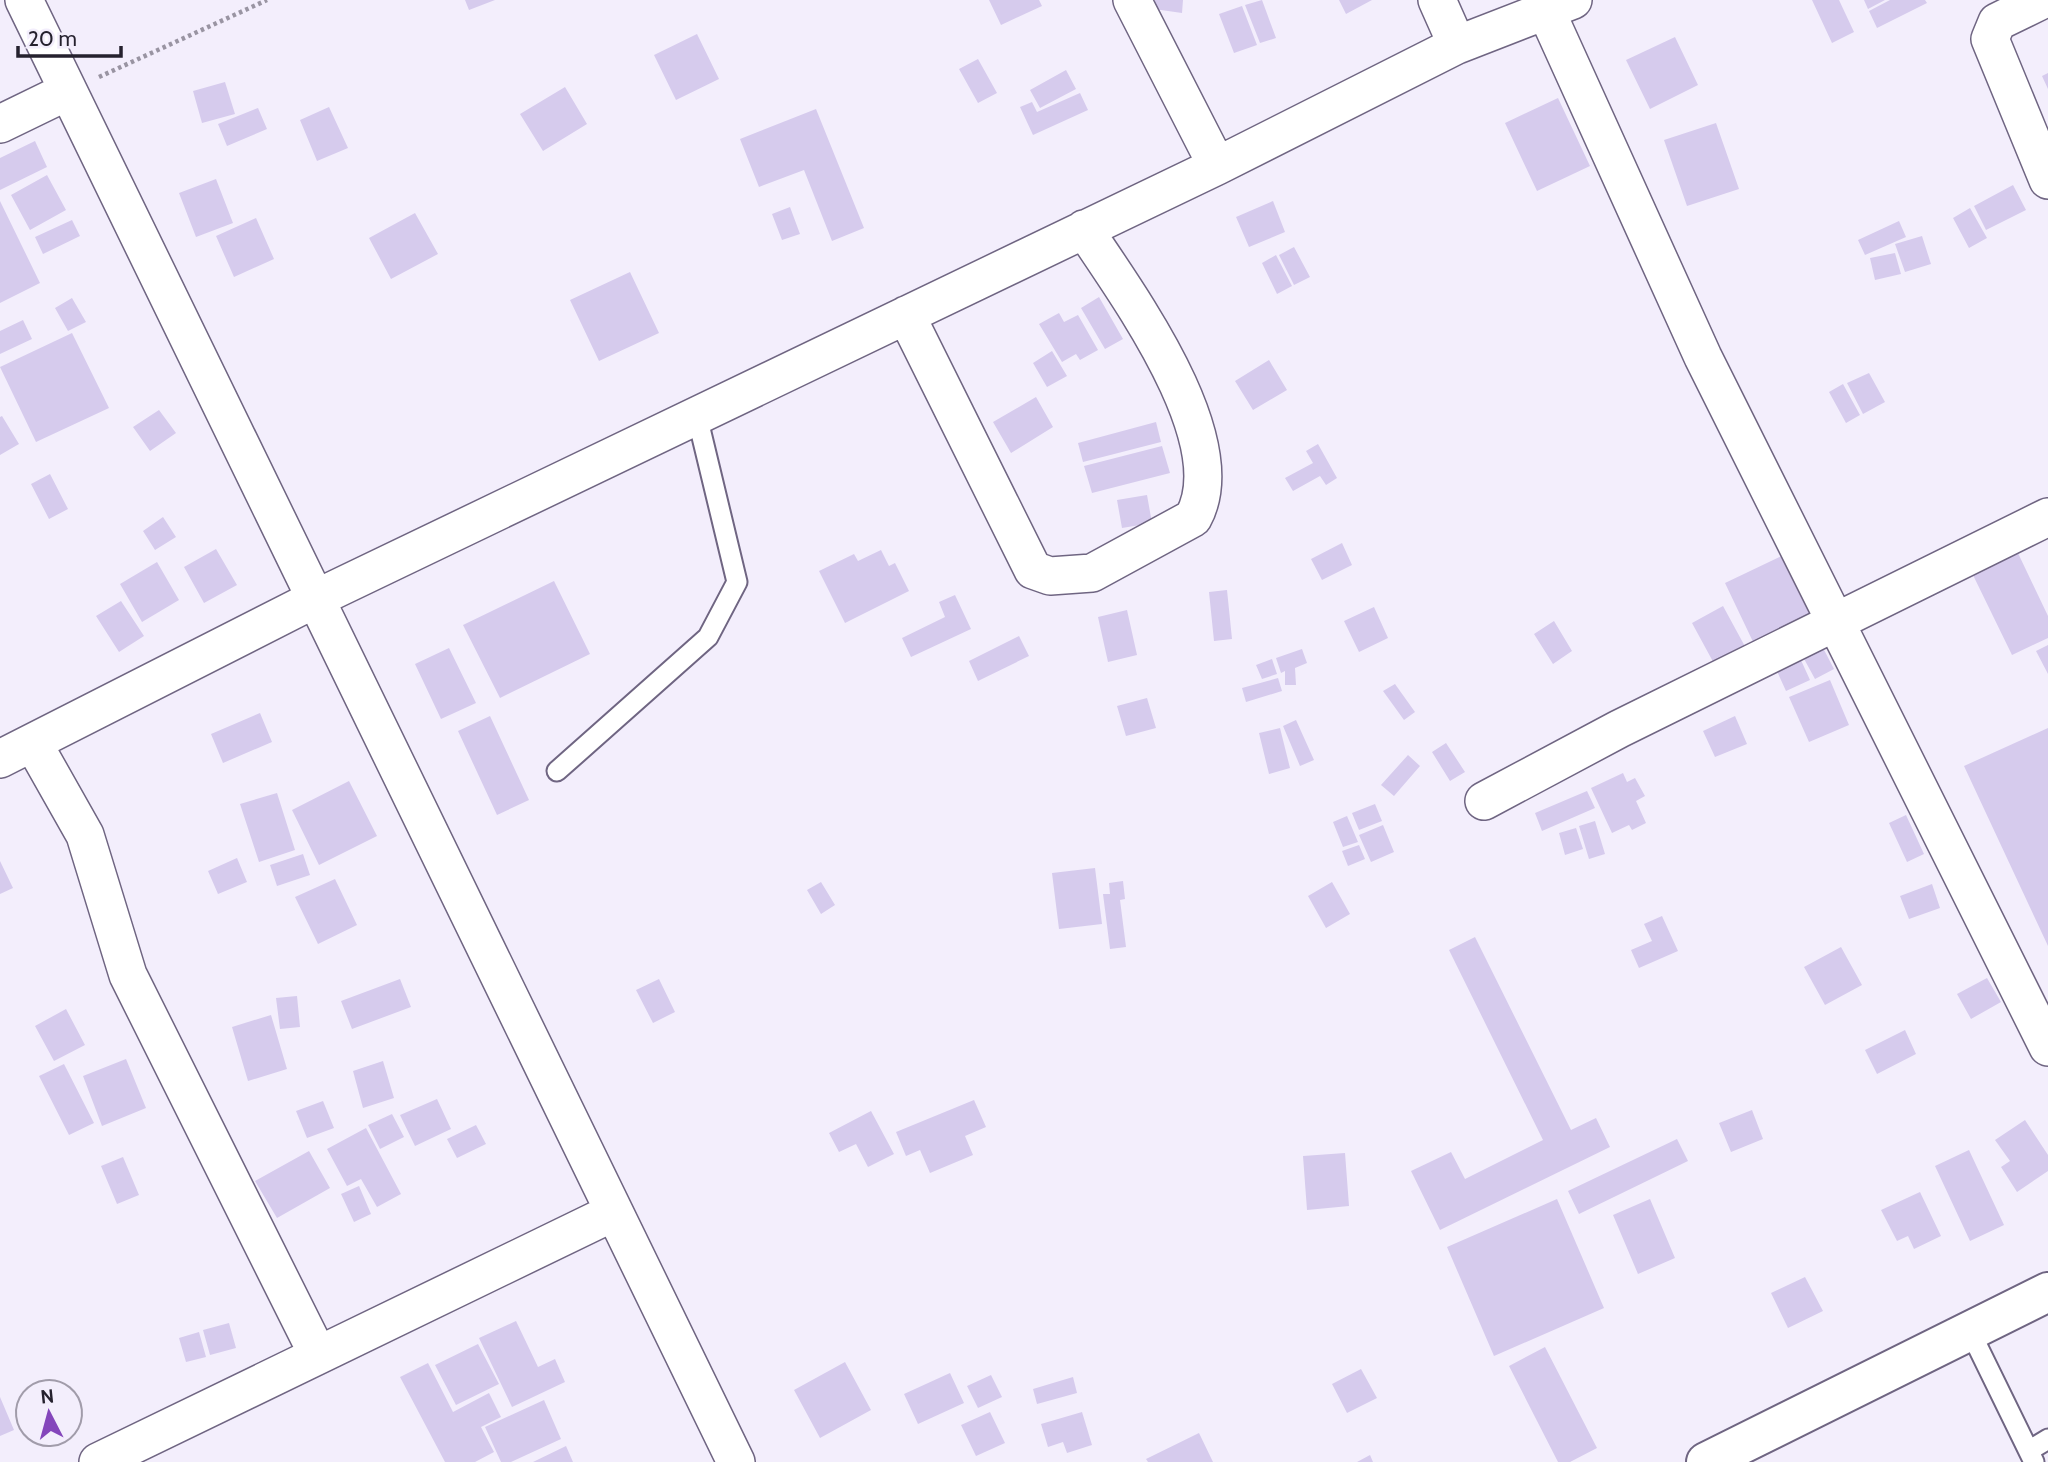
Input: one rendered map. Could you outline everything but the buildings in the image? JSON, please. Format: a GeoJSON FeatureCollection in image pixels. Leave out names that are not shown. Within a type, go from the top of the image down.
{"type":"FeatureCollection","features":[{"type":"Feature","properties":{"kind":"street"},"geometry":{"type":"LineString","coordinates":[[24,0],[736,1462]]}},
{"type":"Feature","properties":{"kind":"street"},"geometry":{"type":"LineString","coordinates":[[1132,0],[1217,166]]}},
{"type":"Feature","properties":{"kind":"street"},"geometry":{"type":"LineString","coordinates":[[1437,0],[1457,45]]}},
{"type":"Feature","properties":{"kind":"street"},"geometry":{"type":"LineString","coordinates":[[2042,0],[1997,22],[1990,39],[1997,64],[2048,180]]}},
{"type":"Feature","properties":{"kind":"street"},"geometry":{"type":"LineString","coordinates":[[0,759],[315,599],[1217,166],[1457,45],[1560,6],[1703,357],[2048,1047]]}},
{"type":"Feature","properties":{"kind":"street"},"geometry":{"type":"LineString","coordinates":[[0,124],[68,91]]}},
{"type":"Feature","properties":{"kind":"street"},"geometry":{"type":"LineString","coordinates":[[906,315],[1032,570],[1050,576],[1092,573],[1193,519],[1202,502],[1204,483],[1193,425],[1180,384],[1141,316],[1084,229]]}},
{"type":"Feature","properties":{"kind":"street"},"geometry":{"type":"LineString","coordinates":[[1484,801],[1619,729],[2048,517]]}},
{"type":"Feature","properties":{"kind":"street"},"geometry":{"type":"LineString","coordinates":[[33,743],[85,835],[128,975],[318,1355]]}},
{"type":"Feature","properties":{"kind":"street"},"geometry":{"type":"LineString","coordinates":[[98,1462],[614,1212]]}},
{"type":"Feature","properties":{"kind":"street"},"geometry":{"type":"LineString","coordinates":[[1706,1462],[2048,1292]]}},
{"type":"Feature","properties":{"kind":"lane"},"geometry":{"type":"LineString","coordinates":[[557,771],[708,637],[737,582],[696,416]]}},
{"type":"Feature","properties":{"kind":"lane"},"geometry":{"type":"LineString","coordinates":[[1969,1329],[2032,1456],[2048,1439]]}},
{"type":"Feature","properties":{"kind":"path"},"geometry":{"type":"LineString","coordinates":[[68,91],[267,0]]}}]}
